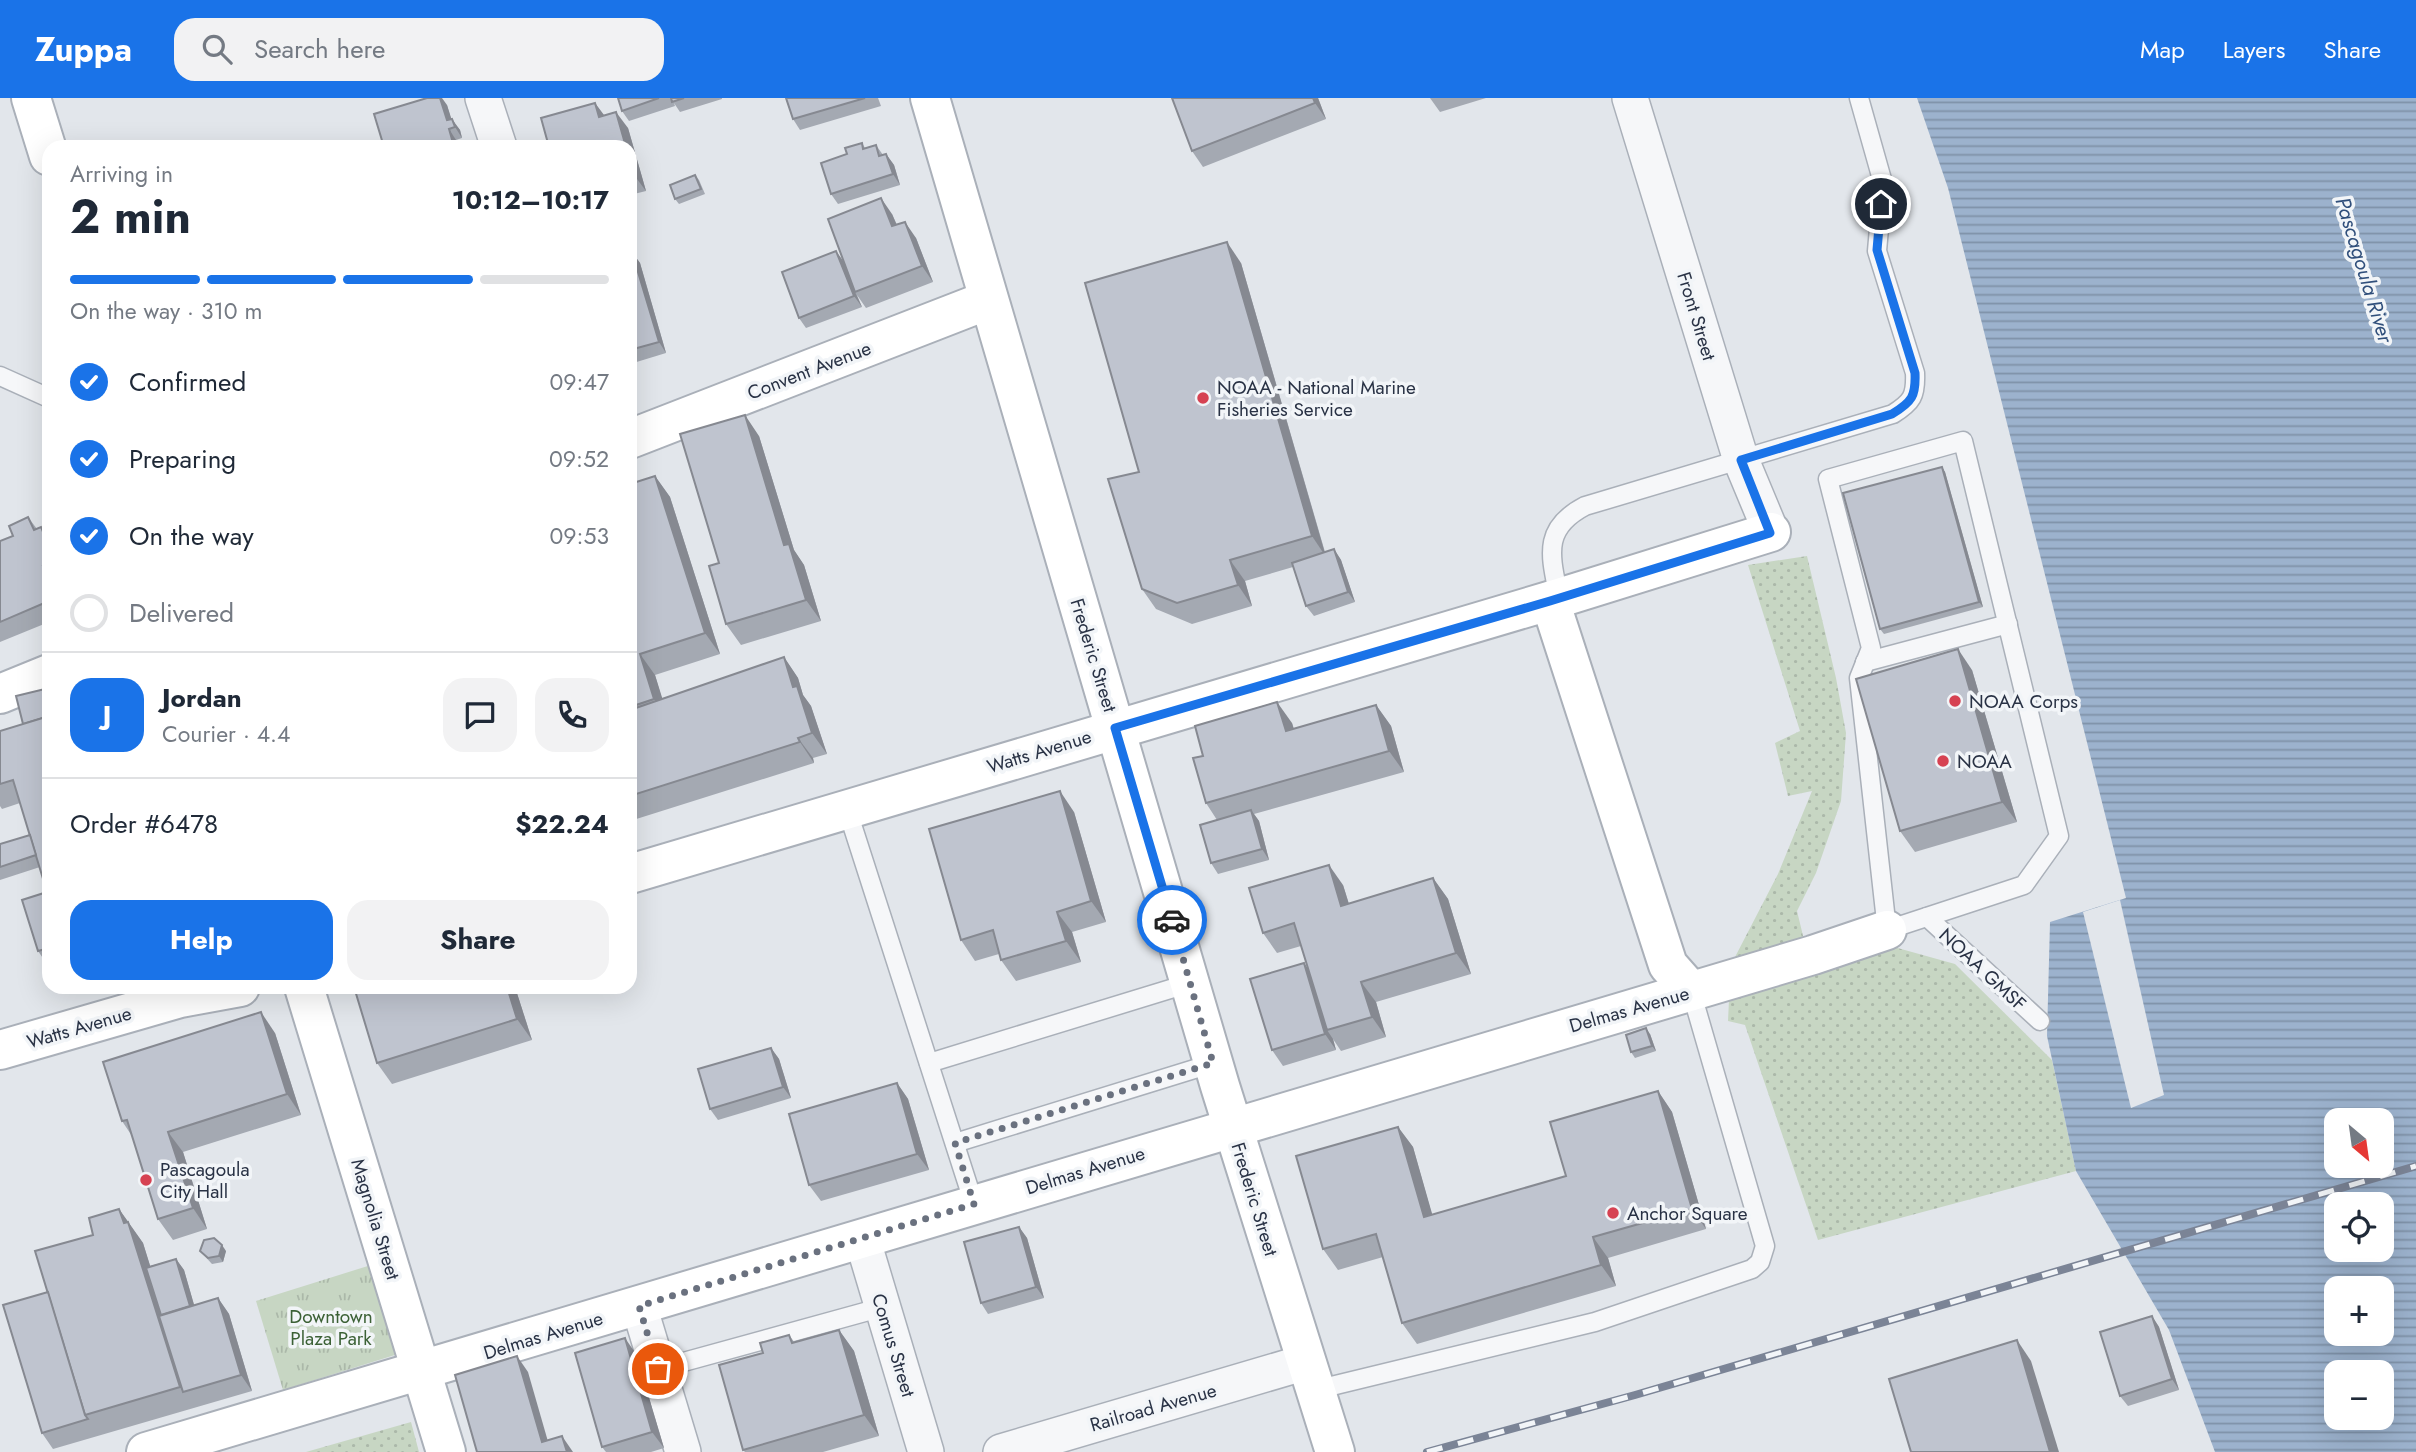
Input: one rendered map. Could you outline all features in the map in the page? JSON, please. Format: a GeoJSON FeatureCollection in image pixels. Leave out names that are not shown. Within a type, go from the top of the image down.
{"type":"FeatureCollection","features":[{"type":"Feature","properties":{"kind":"street"},"geometry":{"type":"LineString","coordinates":[[31,98],[44,140]]}},
{"type":"Feature","properties":{"kind":"street"},"geometry":{"type":"LineString","coordinates":[[483,98],[497,140]]}},
{"type":"Feature","properties":{"kind":"street","name":"Frederic Street"},"geometry":{"type":"LineString","coordinates":[[930,98],[1213,1063],[1335,1452]]}},
{"type":"Feature","properties":{"kind":"street","name":"Front Street"},"geometry":{"type":"LineString","coordinates":[[1630,98],[1741,460],[1770,533]]}},
{"type":"Feature","properties":{"kind":"street","name":"Convent Avenue"},"geometry":{"type":"LineString","coordinates":[[637,436],[988,300]]}},
{"type":"Feature","properties":{"kind":"street","name":"Watts Avenue"},"geometry":{"type":"LineString","coordinates":[[637,872],[1770,533]]}},
{"type":"Feature","properties":{"kind":"street"},"geometry":{"type":"LineString","coordinates":[[1555,599],[1668,965],[1691,991]]}},
{"type":"Feature","properties":{"kind":"street"},"geometry":{"type":"LineString","coordinates":[[0,694],[42,677]]}},
{"type":"Feature","properties":{"kind":"street","name":"Delmas Avenue"},"geometry":{"type":"LineString","coordinates":[[146,1452],[639,1306],[1233,1125],[1813,955],[1887,930]]}},
{"type":"Feature","properties":{"kind":"street","name":"Watts Avenue"},"geometry":{"type":"LineString","coordinates":[[0,1050],[202,994]]}},
{"type":"Feature","properties":{"kind":"street","name":"Magnolia Street"},"geometry":{"type":"LineString","coordinates":[[306,994],[446,1452]]}},
{"type":"Feature","properties":{"kind":"street","name":"Comus Street"},"geometry":{"type":"LineString","coordinates":[[862,1238],[926,1452]]}},
{"type":"Feature","properties":{"kind":"street"},"geometry":{"type":"LineString","coordinates":[[639,1306],[683,1452]]}},
{"type":"Feature","properties":{"kind":"street","name":"Railroad Avenue"},"geometry":{"type":"LineString","coordinates":[[1001,1452],[1310,1376]]}},
{"type":"Feature","properties":{"kind":"lane"},"geometry":{"type":"LineString","coordinates":[[1555,599],[1550,550],[1556,532],[1569,515],[1585,506],[1892,414],[1906,405],[1916,390],[1915,373],[1877,250],[1883,183],[1880,164],[1859,98]]}},
{"type":"Feature","properties":{"kind":"lane"},"geometry":{"type":"LineString","coordinates":[[0,376],[42,395]]}},
{"type":"Feature","properties":{"kind":"lane"},"geometry":{"type":"LineString","coordinates":[[1865,662],[2008,624],[1964,441],[1828,479],[1871,648],[1858,678],[1887,930]]}},
{"type":"Feature","properties":{"kind":"lane","name":"Delmas Avenue"},"geometry":{"type":"LineString","coordinates":[[1887,930],[2024,885],[2059,836],[2008,624]]}},
{"type":"Feature","properties":{"kind":"lane"},"geometry":{"type":"LineString","coordinates":[[847,809],[974,1204]]}},
{"type":"Feature","properties":{"kind":"lane","name":"NOAA GMSF"},"geometry":{"type":"LineString","coordinates":[[1927,917],[2040,1021]]}},
{"type":"Feature","properties":{"kind":"lane"},"geometry":{"type":"LineString","coordinates":[[929,1063],[1190,983]]}},
{"type":"Feature","properties":{"kind":"lane"},"geometry":{"type":"LineString","coordinates":[[1310,1376],[1595,1322],[1752,1269],[1760,1262],[1765,1246],[1691,991]]}},
{"type":"Feature","properties":{"kind":"lane"},"geometry":{"type":"LineString","coordinates":[[955,1143],[1213,1063]]}},
{"type":"Feature","properties":{"kind":"lane"},"geometry":{"type":"LineString","coordinates":[[658,1369],[883,1307]]}},
{"type":"Feature","properties":{"kind":"green space"},"geometry":{"type":"Polygon","coordinates":[[[1807,556],[1846,733],[1841,801],[1816,873],[1797,911],[1805,944],[1734,959],[1778,874],[1812,791],[1788,796],[1775,743],[1800,731],[1748,565],[1807,556]]]}},
{"type":"Feature","properties":{"kind":"green space"},"geometry":{"type":"Polygon","coordinates":[[[1894,947],[1955,964],[2052,1060],[2076,1171],[1818,1240],[1745,1025],[1728,1021],[1729,1000],[1894,947]]]}},
{"type":"Feature","properties":{"kind":"green space","name":"Downtown Plaza Park"},"geometry":{"type":"Polygon","coordinates":[[[371,1265],[398,1354],[283,1390],[256,1301],[371,1265]]]}},
{"type":"Feature","properties":{"kind":"green space"},"geometry":{"type":"Polygon","coordinates":[[[411,1422],[419,1452],[306,1452],[411,1422]]]}},
{"type":"Feature","properties":{"kind":"water","name":"Pascagoula River"},"geometry":{"type":"Polygon","coordinates":[[[1917,98],[2416,98],[2416,1452],[2215,1452],[2169,1330],[2076,1171],[2047,1036],[2050,922],[2126,898],[1948,188],[1917,98]]]}},
{"type":"Feature","properties":{"kind":"pier"},"geometry":{"type":"Polygon","coordinates":[[[2120,900],[2164,1095],[2131,1108],[2083,912],[2120,900]]]}},
{"type":"Feature","properties":{"kind":"building"},"geometry":{"type":"Polygon","coordinates":[[[427,98],[440,98],[447,120],[452,119],[455,127],[449,129],[452,140],[382,140],[374,114],[427,98]]]}},
{"type":"Feature","properties":{"kind":"building"},"geometry":{"type":"Polygon","coordinates":[[[618,98],[659,98],[622,111],[618,98]]]}},
{"type":"Feature","properties":{"kind":"building"},"geometry":{"type":"Polygon","coordinates":[[[786,98],[865,98],[793,119],[786,98]]]}},
{"type":"Feature","properties":{"kind":"building"},"geometry":{"type":"Polygon","coordinates":[[[1172,98],[1313,98],[1315,103],[1192,151],[1172,98]]]}},
{"type":"Feature","properties":{"kind":"building"},"geometry":{"type":"Polygon","coordinates":[[[595,103],[599,117],[616,112],[624,140],[547,140],[541,118],[595,103]]]}},
{"type":"Feature","properties":{"kind":"building"},"geometry":{"type":"Polygon","coordinates":[[[862,143],[863,149],[876,145],[879,156],[886,154],[893,174],[831,194],[821,163],[847,154],[845,148],[862,143]]]}},
{"type":"Feature","properties":{"kind":"building"},"geometry":{"type":"Polygon","coordinates":[[[695,175],[701,189],[675,199],[670,185],[695,175]]]}},
{"type":"Feature","properties":{"kind":"building"},"geometry":{"type":"Polygon","coordinates":[[[881,198],[892,226],[905,222],[922,266],[855,292],[828,219],[881,198]]]}},
{"type":"Feature","properties":{"kind":"building","name":"NOAA - National Marine Fisheries Service"},"geometry":{"type":"Polygon","coordinates":[[[1227,242],[1312,536],[1230,560],[1238,585],[1177,603],[1142,589],[1108,479],[1139,472],[1085,283],[1227,242]]]}},
{"type":"Feature","properties":{"kind":"building"},"geometry":{"type":"Polygon","coordinates":[[[836,251],[854,296],[799,318],[782,272],[836,251]]]}},
{"type":"Feature","properties":{"kind":"building"},"geometry":{"type":"Polygon","coordinates":[[[637,269],[659,342],[637,348],[637,269]]]}},
{"type":"Feature","properties":{"kind":"building"},"geometry":{"type":"Polygon","coordinates":[[[745,415],[784,545],[789,544],[806,600],[726,624],[709,566],[719,563],[680,434],[745,415]]]}},
{"type":"Feature","properties":{"kind":"building"},"geometry":{"type":"Polygon","coordinates":[[[1942,467],[1979,602],[1880,629],[1843,493],[1942,467]]]}},
{"type":"Feature","properties":{"kind":"building"},"geometry":{"type":"Polygon","coordinates":[[[655,476],[705,633],[640,654],[654,699],[637,705],[637,482],[655,476]]]}},
{"type":"Feature","properties":{"kind":"building"},"geometry":{"type":"Polygon","coordinates":[[[28,517],[34,530],[41,527],[42,604],[0,622],[0,541],[13,536],[9,526],[28,517]]]}},
{"type":"Feature","properties":{"kind":"building"},"geometry":{"type":"Polygon","coordinates":[[[1334,549],[1348,592],[1306,606],[1292,563],[1334,549]]]}},
{"type":"Feature","properties":{"kind":"building","name":"NOAA"},"geometry":{"type":"Polygon","coordinates":[[[1958,649],[2002,802],[1900,831],[1856,679],[1958,649]]]}},
{"type":"Feature","properties":{"kind":"building"},"geometry":{"type":"Polygon","coordinates":[[[784,657],[793,687],[797,686],[812,733],[798,738],[800,742],[637,794],[637,708],[784,657]]]}},
{"type":"Feature","properties":{"kind":"building"},"geometry":{"type":"Polygon","coordinates":[[[42,690],[42,718],[23,724],[16,696],[42,690]]]}},
{"type":"Feature","properties":{"kind":"building"},"geometry":{"type":"Polygon","coordinates":[[[1277,702],[1286,731],[1376,705],[1389,751],[1206,803],[1193,758],[1203,756],[1195,726],[1277,702]]]}},
{"type":"Feature","properties":{"kind":"building"},"geometry":{"type":"Polygon","coordinates":[[[42,718],[42,876],[13,780],[0,784],[0,731],[42,718]]]}},
{"type":"Feature","properties":{"kind":"building"},"geometry":{"type":"Polygon","coordinates":[[[1060,791],[1091,901],[1057,912],[1066,941],[1001,960],[993,930],[961,940],[929,829],[1060,791]]]}},
{"type":"Feature","properties":{"kind":"building"},"geometry":{"type":"Polygon","coordinates":[[[1251,810],[1262,849],[1211,863],[1200,825],[1251,810]]]}},
{"type":"Feature","properties":{"kind":"building"},"geometry":{"type":"Polygon","coordinates":[[[30,835],[36,855],[0,867],[0,844],[30,835]]]}},
{"type":"Feature","properties":{"kind":"building"},"geometry":{"type":"Polygon","coordinates":[[[1329,865],[1341,906],[1433,878],[1456,953],[1361,982],[1372,1017],[1327,1030],[1294,923],[1263,933],[1249,888],[1329,865]]]}},
{"type":"Feature","properties":{"kind":"building"},"geometry":{"type":"Polygon","coordinates":[[[42,894],[42,950],[38,951],[22,900],[42,894]]]}},
{"type":"Feature","properties":{"kind":"building"},"geometry":{"type":"Polygon","coordinates":[[[1304,963],[1325,1034],[1272,1050],[1250,979],[1304,963]]]}},
{"type":"Feature","properties":{"kind":"building"},"geometry":{"type":"Polygon","coordinates":[[[356,994],[509,994],[517,1019],[377,1063],[356,994]]]}},
{"type":"Feature","properties":{"kind":"building"},"geometry":{"type":"Polygon","coordinates":[[[261,1012],[287,1094],[168,1132],[193,1208],[158,1219],[127,1120],[122,1121],[103,1062],[261,1012]]]}},
{"type":"Feature","properties":{"kind":"building"},"geometry":{"type":"Polygon","coordinates":[[[1646,1028],[1652,1046],[1631,1052],[1626,1035],[1646,1028]]]}},
{"type":"Feature","properties":{"kind":"building"},"geometry":{"type":"Polygon","coordinates":[[[771,1048],[783,1087],[710,1109],[698,1069],[771,1048]]]}},
{"type":"Feature","properties":{"kind":"building"},"geometry":{"type":"Polygon","coordinates":[[[897,1083],[917,1154],[809,1185],[789,1114],[897,1083]]]}},
{"type":"Feature","properties":{"kind":"building","name":"Anchor Square"},"geometry":{"type":"Polygon","coordinates":[[[1658,1091],[1692,1209],[1593,1237],[1601,1265],[1402,1323],[1376,1234],[1323,1249],[1296,1156],[1398,1127],[1424,1217],[1566,1176],[1550,1122],[1658,1091]]]}},
{"type":"Feature","properties":{"kind":"building"},"geometry":{"type":"Polygon","coordinates":[[[119,1209],[124,1223],[128,1222],[180,1387],[85,1415],[35,1251],[93,1235],[89,1218],[119,1209]]]}},
{"type":"Feature","properties":{"kind":"building"},"geometry":{"type":"Polygon","coordinates":[[[1019,1227],[1036,1287],[981,1303],[964,1242],[1019,1227]]]}},
{"type":"Feature","properties":{"kind":"building"},"geometry":{"type":"Polygon","coordinates":[[[214,1238],[222,1245],[219,1256],[208,1258],[200,1251],[204,1240],[214,1238]]]}},
{"type":"Feature","properties":{"kind":"building"},"geometry":{"type":"Polygon","coordinates":[[[176,1259],[190,1306],[161,1315],[146,1268],[176,1259]]]}},
{"type":"Feature","properties":{"kind":"building"},"geometry":{"type":"Polygon","coordinates":[[[48,1292],[88,1419],[42,1433],[3,1305],[48,1292]]]}},
{"type":"Feature","properties":{"kind":"building"},"geometry":{"type":"Polygon","coordinates":[[[218,1298],[241,1375],[183,1392],[159,1316],[218,1298]]]}},
{"type":"Feature","properties":{"kind":"building"},"geometry":{"type":"Polygon","coordinates":[[[2152,1316],[2172,1379],[2120,1396],[2100,1332],[2152,1316]]]}},
{"type":"Feature","properties":{"kind":"building"},"geometry":{"type":"Polygon","coordinates":[[[839,1330],[864,1415],[743,1450],[719,1365],[763,1353],[760,1343],[789,1335],[792,1343],[839,1330]]]}},
{"type":"Feature","properties":{"kind":"building"},"geometry":{"type":"Polygon","coordinates":[[[625,1338],[652,1432],[602,1447],[575,1353],[625,1338]]]}},
{"type":"Feature","properties":{"kind":"building"},"geometry":{"type":"Polygon","coordinates":[[[2017,1340],[2050,1452],[1911,1452],[1889,1379],[2017,1340]]]}},
{"type":"Feature","properties":{"kind":"building"},"geometry":{"type":"Polygon","coordinates":[[[517,1356],[542,1442],[562,1436],[567,1452],[477,1452],[455,1375],[517,1356]]]}},
{"type":"Feature","properties":{"kind":"railway"},"geometry":{"type":"LineString","coordinates":[[1427,1452],[1635,1395],[2416,1166]]}},
{"type":"Feature","properties":{"kind":"way so far"},"geometry":{"type":"LineString","coordinates":[[658,1369],[639,1306],[974,1204],[955,1143],[1213,1063],[1172,920]]}},
{"type":"Feature","properties":{"kind":"place","name":"NOAA - National Marine Fisheries Service"},"geometry":{"type":"Point","coordinates":[1203,398]}},
{"type":"Feature","properties":{"kind":"place","name":"NOAA Corps"},"geometry":{"type":"Point","coordinates":[1955,701]}},
{"type":"Feature","properties":{"kind":"place","name":"NOAA"},"geometry":{"type":"Point","coordinates":[1943,761]}},
{"type":"Feature","properties":{"kind":"place","name":"Pascagoula City Hall"},"geometry":{"type":"Point","coordinates":[146,1180]}},
{"type":"Feature","properties":{"kind":"place","name":"Anchor Square"},"geometry":{"type":"Point","coordinates":[1613,1213]}},
{"type":"Feature","properties":{"kind":"route"},"geometry":{"type":"LineString","coordinates":[[1172,920],[1115,728],[1550,601],[1770,533],[1741,460],[1892,414],[1906,405],[1916,390],[1915,373],[1877,250],[1881,204]]}}]}
